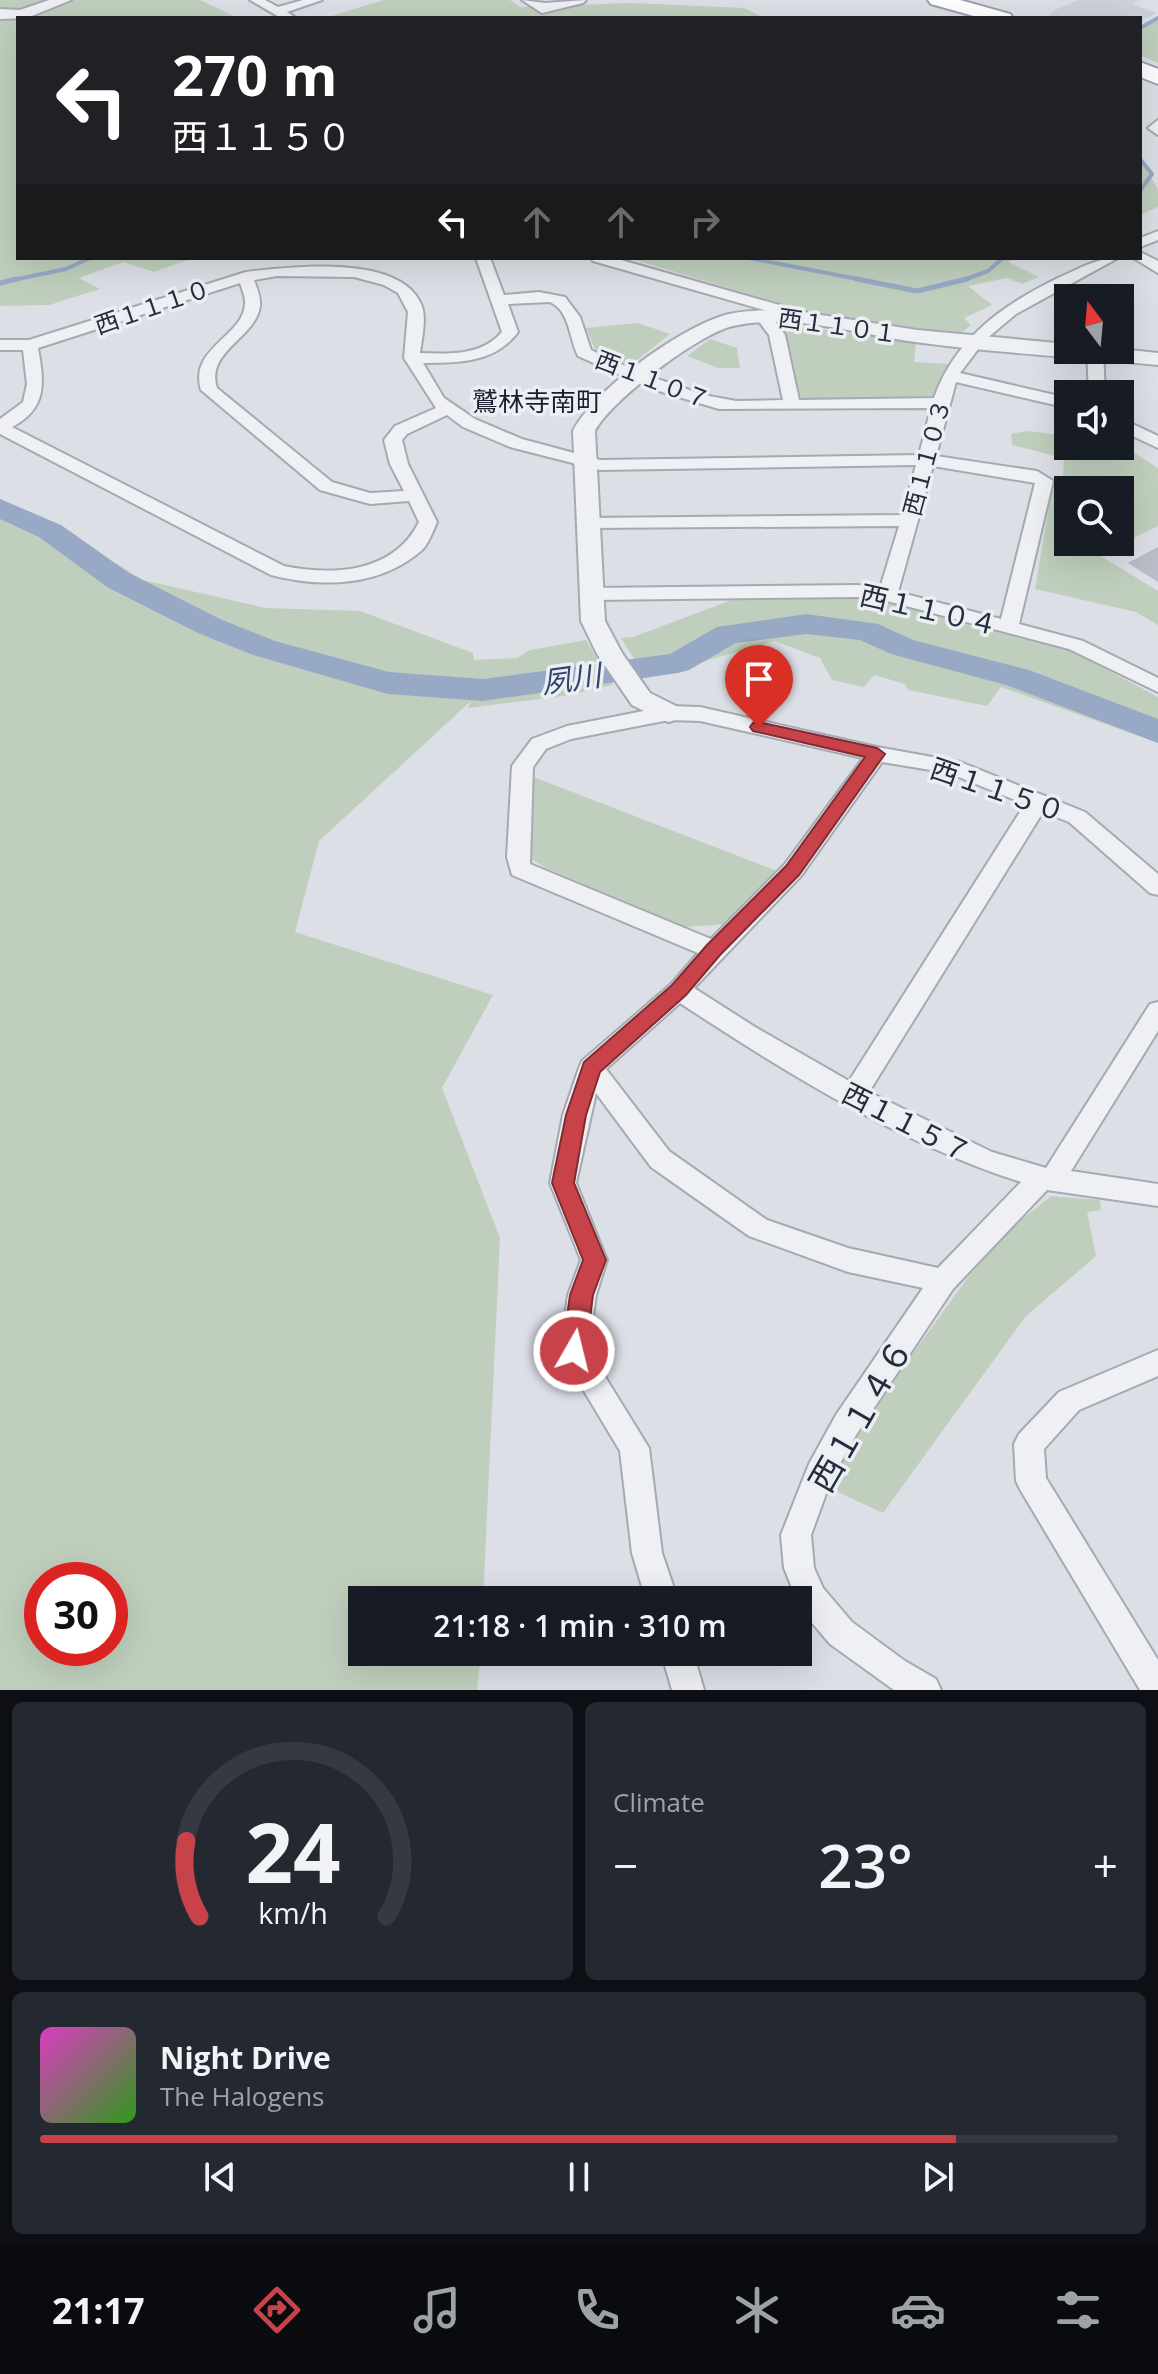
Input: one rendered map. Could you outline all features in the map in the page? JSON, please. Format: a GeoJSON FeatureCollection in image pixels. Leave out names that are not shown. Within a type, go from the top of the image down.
{"type":"FeatureCollection","features":[{"type":"Feature","properties":{"kind":"main road"},"geometry":{"type":"LineString","coordinates":[[938,0],[996,16]]}},
{"type":"Feature","properties":{"kind":"street"},"geometry":{"type":"LineString","coordinates":[[0,14],[21,15],[63,0]]}},
{"type":"Feature","properties":{"kind":"street"},"geometry":{"type":"LineString","coordinates":[[256,0],[286,16]]}},
{"type":"Feature","properties":{"kind":"street"},"geometry":{"type":"LineString","coordinates":[[277,11],[316,0]]}},
{"type":"Feature","properties":{"kind":"street"},"geometry":{"type":"LineString","coordinates":[[530,0],[542,8],[578,0]]}},
{"type":"Feature","properties":{"kind":"street"},"geometry":{"type":"LineString","coordinates":[[1158,124],[1155,128],[1158,131]]}},
{"type":"Feature","properties":{"kind":"street"},"geometry":{"type":"LineString","coordinates":[[484,260],[501,300],[510,332],[502,345],[453,358],[412,358],[426,386],[447,409],[493,435],[600,465],[926,460],[1037,476],[1044,481],[1009,627]]}},
{"type":"Feature","properties":{"kind":"street"},"geometry":{"type":"LineString","coordinates":[[605,260],[814,320]]}},
{"type":"Feature","properties":{"kind":"street","name":"西１１０３"},"geometry":{"type":"LineString","coordinates":[[1063,284],[1107,260]]}},
{"type":"Feature","properties":{"kind":"street","name":"西１１１０"},"geometry":{"type":"LineString","coordinates":[[0,345],[30,345],[246,277],[277,271],[319,270],[355,272],[389,282],[403,290],[413,302],[416,312],[412,358]]}},
{"type":"Feature","properties":{"kind":"street"},"geometry":{"type":"LineString","coordinates":[[246,277],[253,303],[249,317],[213,357],[205,377],[209,390],[336,491],[346,496],[381,499],[416,494]]}},
{"type":"Feature","properties":{"kind":"street","name":"西１１０３"},"geometry":{"type":"LineString","coordinates":[[888,595],[926,460],[938,403],[950,376],[975,341],[1005,315],[1054,289]]}},
{"type":"Feature","properties":{"kind":"street","name":"西１１０７"},"geometry":{"type":"LineString","coordinates":[[501,300],[560,299],[571,308],[584,353],[724,405],[938,403]]}},
{"type":"Feature","properties":{"kind":"street"},"geometry":{"type":"LineString","coordinates":[[762,315],[777,335],[792,404]]}},
{"type":"Feature","properties":{"kind":"street","name":"西１１０１"},"geometry":{"type":"LineString","coordinates":[[669,713],[641,699],[610,654],[593,621],[584,461],[584,431],[591,417],[637,375],[700,330],[729,320],[762,315],[1054,348]]}},
{"type":"Feature","properties":{"kind":"street"},"geometry":{"type":"LineString","coordinates":[[0,426],[18,418],[32,405],[37,394],[30,345]]}},
{"type":"Feature","properties":{"kind":"street","name":"西１１０１"},"geometry":{"type":"LineString","coordinates":[[1134,356],[1158,359]]}},
{"type":"Feature","properties":{"kind":"street"},"geometry":{"type":"LineString","coordinates":[[950,376],[1054,400]]}},
{"type":"Feature","properties":{"kind":"street"},"geometry":{"type":"LineString","coordinates":[[0,426],[278,571],[295,576],[344,578],[392,561],[417,545],[428,522],[399,464],[393,440],[401,430],[447,409]]}},
{"type":"Feature","properties":{"kind":"street"},"geometry":{"type":"LineString","coordinates":[[1134,430],[1158,443]]}},
{"type":"Feature","properties":{"kind":"street"},"geometry":{"type":"LineString","coordinates":[[586,523],[909,520]]}},
{"type":"Feature","properties":{"kind":"street","name":"西１１０４"},"geometry":{"type":"LineString","coordinates":[[592,594],[857,591],[888,595],[1076,645],[1158,686]]}},
{"type":"Feature","properties":{"kind":"street","name":"西１１５０"},"geometry":{"type":"LineString","coordinates":[[714,950],[520,869],[523,766],[539,744],[567,733],[669,713],[700,714],[877,754],[953,767],[1077,817],[1158,887]]}},
{"type":"Feature","properties":{"kind":"street"},"geometry":{"type":"LineString","coordinates":[[658,1586],[647,1553],[634,1448],[574,1351],[582,1295],[594,1260],[563,1183],[576,1115],[591,1068],[679,990],[793,870],[877,754]]}},
{"type":"Feature","properties":{"kind":"street"},"geometry":{"type":"LineString","coordinates":[[853,1096],[1039,800]]}},
{"type":"Feature","properties":{"kind":"street","name":"西１１５７"},"geometry":{"type":"LineString","coordinates":[[679,990],[746,1034],[853,1096],[985,1160],[1047,1179],[1158,1195]]}},
{"type":"Feature","properties":{"kind":"street","name":"西１１４６"},"geometry":{"type":"LineString","coordinates":[[925,1690],[892,1681],[841,1633],[812,1599],[799,1568],[796,1535],[819,1474],[846,1425],[943,1281],[1047,1179],[1158,1011]]}},
{"type":"Feature","properties":{"kind":"street"},"geometry":{"type":"LineString","coordinates":[[591,1068],[660,1159],[758,1228],[848,1260],[943,1281]]}},
{"type":"Feature","properties":{"kind":"street"},"geometry":{"type":"LineString","coordinates":[[1158,1363],[1069,1401],[1029,1444],[1031,1481],[1158,1690]]}},
{"type":"Feature","properties":{"kind":"street"},"geometry":{"type":"LineString","coordinates":[[681,1666],[688,1690]]}},
{"type":"Feature","properties":{"kind":"shaded area"},"geometry":{"type":"Polygon","coordinates":[[[1079,0],[1139,0],[1132,4],[1157,13],[1142,20],[1142,16],[1048,16],[1079,0]]]}},
{"type":"Feature","properties":{"kind":"green space"},"geometry":{"type":"Polygon","coordinates":[[[0,0],[200,0],[234,16],[16,16],[16,260],[187,260],[154,272],[123,262],[79,278],[100,289],[49,305],[0,306],[0,0]]]}},
{"type":"Feature","properties":{"kind":"green space"},"geometry":{"type":"Polygon","coordinates":[[[384,0],[510,0],[520,7],[632,3],[744,8],[761,16],[332,16],[384,0]]]}},
{"type":"Feature","properties":{"kind":"green space"},"geometry":{"type":"Polygon","coordinates":[[[1158,20],[1158,63],[1142,56],[1142,29],[1158,20]]]}},
{"type":"Feature","properties":{"kind":"green space"},"geometry":{"type":"Polygon","coordinates":[[[1142,162],[1158,189],[1158,207],[1142,214],[1142,162]]]}},
{"type":"Feature","properties":{"kind":"green space"},"geometry":{"type":"Polygon","coordinates":[[[636,260],[1012,260],[1008,262],[1039,277],[1022,284],[1007,278],[968,286],[992,305],[964,318],[971,325],[959,335],[805,311],[636,260]]]}},
{"type":"Feature","properties":{"kind":"green space"},"geometry":{"type":"Polygon","coordinates":[[[638,323],[670,334],[631,365],[596,351],[586,328],[638,323]]]}},
{"type":"Feature","properties":{"kind":"green space"},"geometry":{"type":"Polygon","coordinates":[[[774,323],[916,342],[914,362],[949,364],[934,396],[806,399],[798,397],[784,336],[774,323]]]}},
{"type":"Feature","properties":{"kind":"green space"},"geometry":{"type":"Polygon","coordinates":[[[710,339],[737,348],[740,368],[718,368],[687,356],[710,339]]]}},
{"type":"Feature","properties":{"kind":"green space"},"geometry":{"type":"Polygon","coordinates":[[[1026,431],[1054,434],[1054,456],[1012,445],[1011,434],[1026,431]]]}},
{"type":"Feature","properties":{"kind":"green space"},"geometry":{"type":"Polygon","coordinates":[[[1134,453],[1158,468],[1158,526],[1134,538],[1134,476],[1063,476],[1064,460],[1134,460],[1134,453]]]}},
{"type":"Feature","properties":{"kind":"green space"},"geometry":{"type":"Polygon","coordinates":[[[1054,476],[1054,556],[1101,556],[1158,591],[1158,625],[1136,612],[1035,589],[1054,476]]]}},
{"type":"Feature","properties":{"kind":"green space"},"geometry":{"type":"Polygon","coordinates":[[[0,499],[46,521],[143,580],[266,608],[360,611],[473,653],[474,660],[517,658],[530,650],[586,640],[613,685],[564,696],[468,708],[471,701],[319,841],[295,932],[493,995],[442,1088],[500,1238],[484,1586],[348,1586],[348,1666],[480,1666],[477,1690],[0,1690],[0,499]]]}},
{"type":"Feature","properties":{"kind":"green space"},"geometry":{"type":"Polygon","coordinates":[[[853,594],[1072,651],[1158,697],[1158,743],[1001,687],[987,706],[908,690],[905,684],[874,675],[864,687],[832,680],[820,658],[775,641],[646,678],[621,638],[633,637],[737,598],[853,594]]]}},
{"type":"Feature","properties":{"kind":"green space"},"geometry":{"type":"Polygon","coordinates":[[[531,776],[777,871],[730,924],[684,927],[531,859],[531,776]]]}},
{"type":"Feature","properties":{"kind":"green space"},"geometry":{"type":"Polygon","coordinates":[[[1051,1196],[1100,1200],[1101,1210],[1087,1212],[1096,1256],[1025,1317],[883,1513],[829,1488],[841,1452],[969,1276],[1004,1234],[1051,1196]]]}},
{"type":"Feature","properties":{"kind":"building"},"geometry":{"type":"Polygon","coordinates":[[[1158,547],[1158,582],[1128,563],[1158,547]]]}},
{"type":"Feature","properties":{"kind":"waterway"},"geometry":{"type":"LineString","coordinates":[[1142,27],[1158,18]]}},
{"type":"Feature","properties":{"kind":"waterway"},"geometry":{"type":"LineString","coordinates":[[1142,162],[1152,174],[1142,188]]}},
{"type":"Feature","properties":{"kind":"waterway"},"geometry":{"type":"LineString","coordinates":[[12,280],[66,269],[86,260]]}},
{"type":"Feature","properties":{"kind":"waterway"},"geometry":{"type":"LineString","coordinates":[[759,260],[868,281]]}},
{"type":"Feature","properties":{"kind":"waterway"},"geometry":{"type":"LineString","coordinates":[[965,279],[988,271],[1001,260]]}},
{"type":"Feature","properties":{"kind":"waterway"},"geometry":{"type":"LineString","coordinates":[[12,280],[17,279]]}},
{"type":"Feature","properties":{"kind":"waterway"},"geometry":{"type":"LineString","coordinates":[[857,279],[917,291],[965,279]]}},
{"type":"Feature","properties":{"kind":"waterway"},"geometry":{"type":"LineString","coordinates":[[961,281],[965,279]]}},
{"type":"Feature","properties":{"kind":"waterway"},"geometry":{"type":"LineString","coordinates":[[0,283],[12,280]]}},
{"type":"Feature","properties":{"kind":"waterway"},"geometry":{"type":"LineString","coordinates":[[8,281],[12,280]]}},
{"type":"Feature","properties":{"kind":"waterway","name":"夙川"},"geometry":{"type":"LineString","coordinates":[[0,508],[50,531],[118,580],[209,626],[264,648],[388,683],[483,690],[678,663],[728,634],[806,624],[867,631],[902,647],[1017,677],[1158,732]]}},
{"type":"Feature","properties":{"kind":"district","name":"鷲林寺南町"},"geometry":{"type":"Point","coordinates":[537,401]}},
{"type":"Feature","properties":{"kind":"route"},"geometry":{"type":"LineString","coordinates":[[574,1351],[582,1295],[594,1260],[563,1183],[576,1115],[591,1068],[679,990],[793,870],[877,754],[759,727]]}}]}
